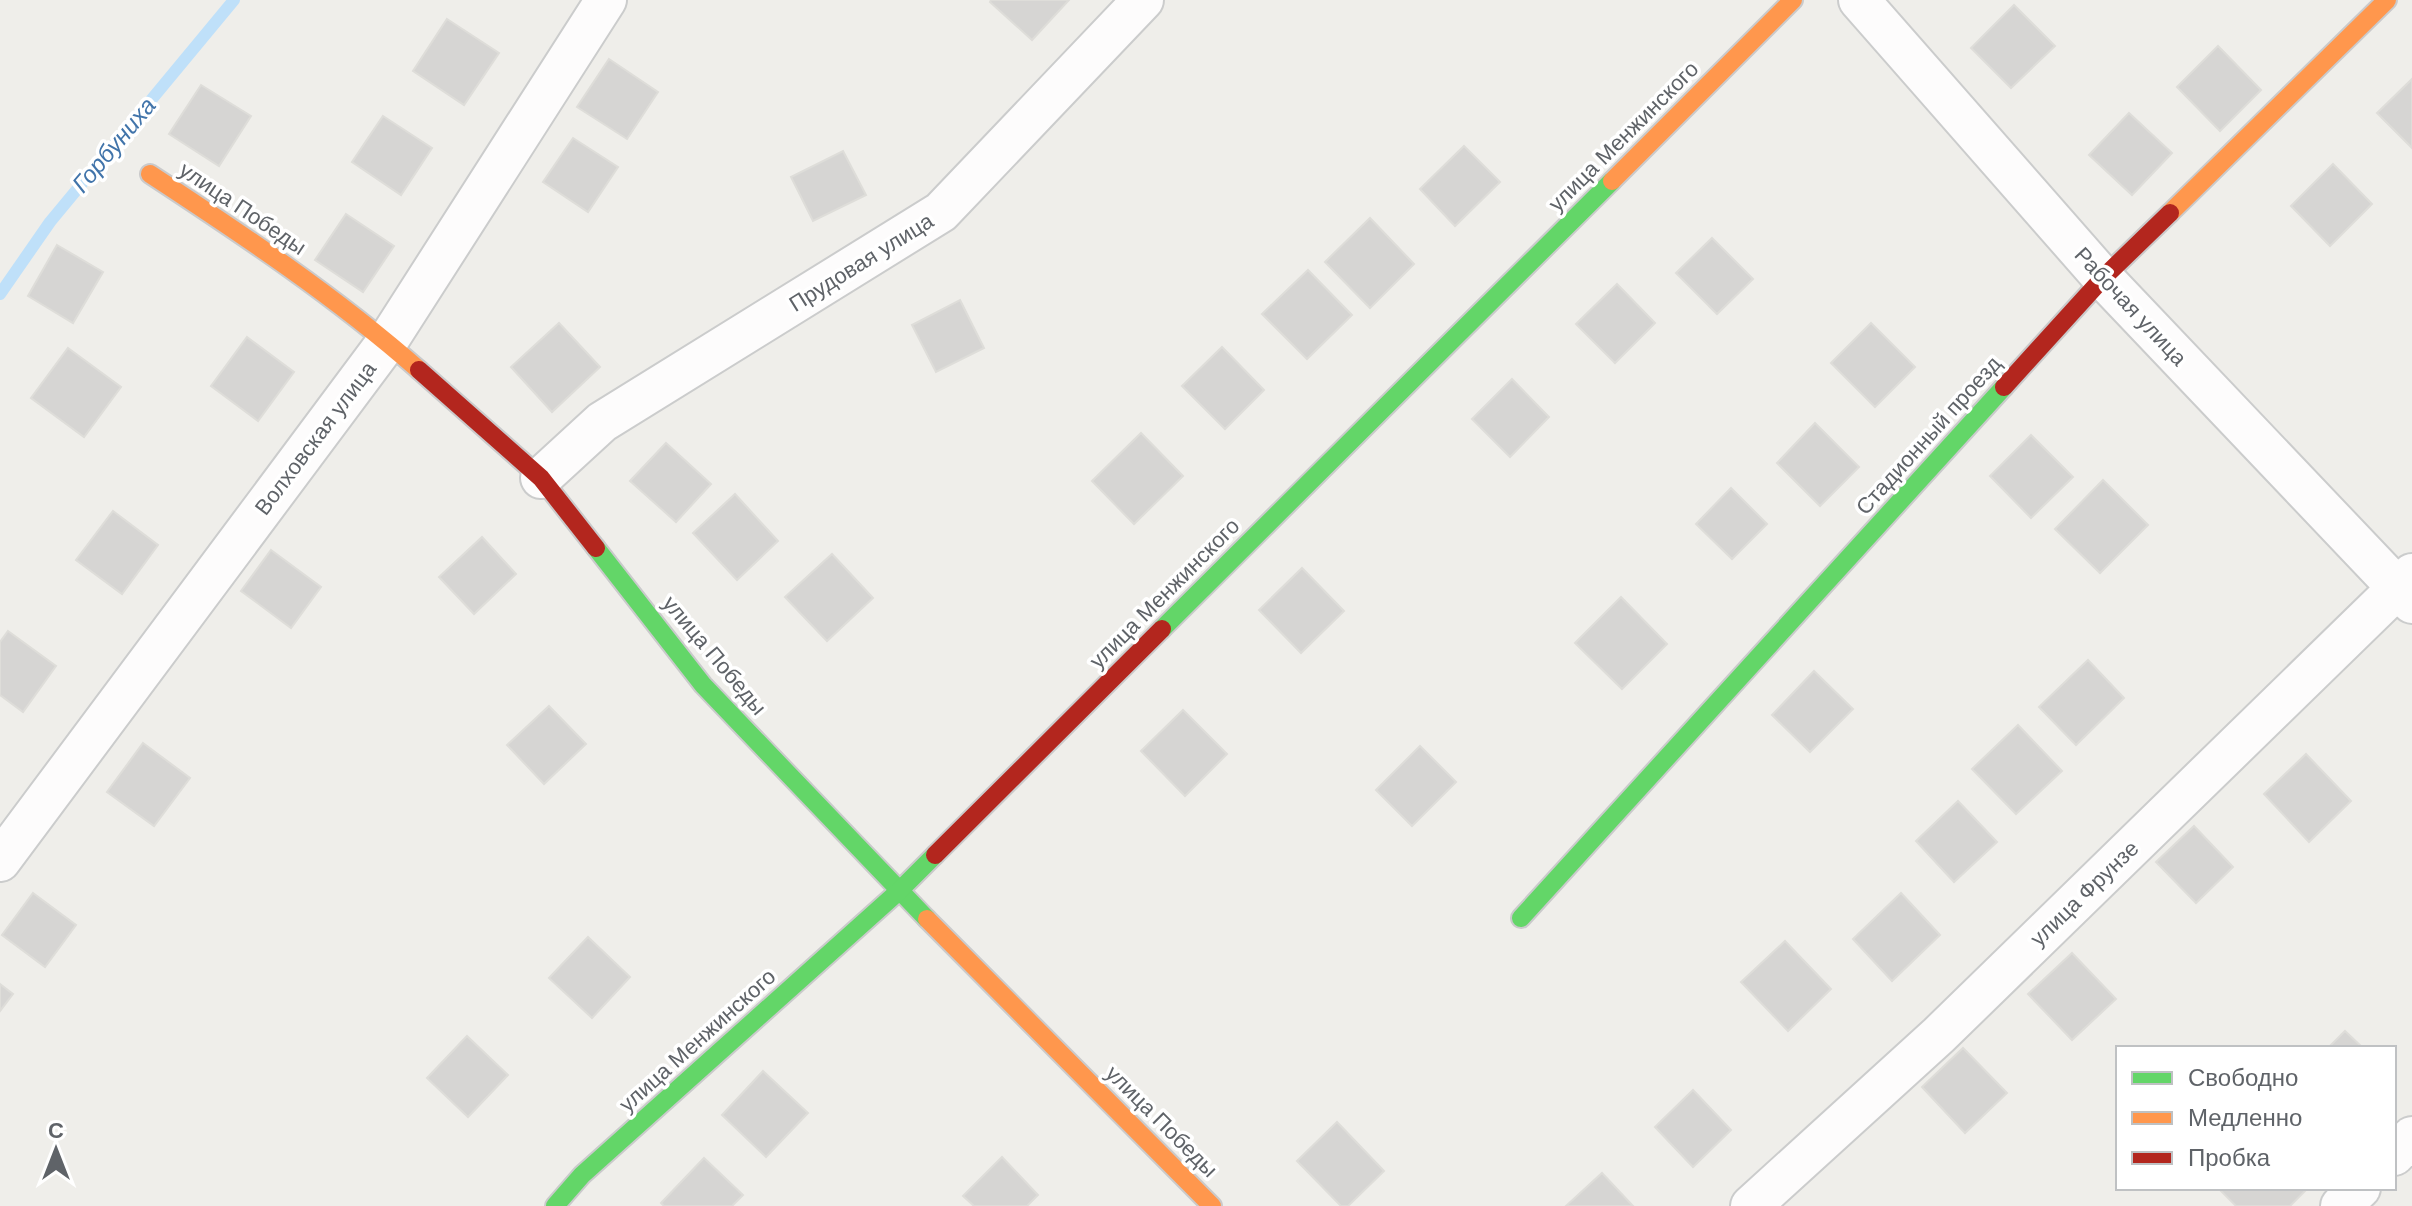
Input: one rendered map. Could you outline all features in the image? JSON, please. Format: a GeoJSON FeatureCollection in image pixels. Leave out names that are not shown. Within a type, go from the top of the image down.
{"type":"FeatureCollection","features":[{"type":"Feature","properties":{"kind":"street","name":"Волховская улица"},"geometry":{"type":"LineString","coordinates":[[0,861],[387,342],[606,0]]}},
{"type":"Feature","properties":{"kind":"street","name":"Прудовая улица"},"geometry":{"type":"LineString","coordinates":[[541,478],[602,422],[941,212],[1143,0]]}},
{"type":"Feature","properties":{"kind":"street","name":"Рабочая улица"},"geometry":{"type":"LineString","coordinates":[[1859,0],[2103,278],[2407,588]]}},
{"type":"Feature","properties":{"kind":"street","name":"Стадионный проезд"},"geometry":{"type":"LineString","coordinates":[[1521,918],[2103,278],[2387,0]]}},
{"type":"Feature","properties":{"kind":"street","name":"улица Менжинского"},"geometry":{"type":"LineString","coordinates":[[555,1206],[582,1175],[899,891],[1788,2]]}},
{"type":"Feature","properties":{"kind":"street","name":"улица Победы"},"geometry":{"type":"LineString","coordinates":[[150,174],[272,254],[387,342],[541,478],[703,685],[899,891],[1212,1206]]}},
{"type":"Feature","properties":{"kind":"street","name":"улица Фрунзе"},"geometry":{"type":"LineString","coordinates":[[1751,1206],[1939,1035],[2407,588]]}},
{"type":"Feature","properties":{"kind":"street"},"geometry":{"type":"LineString","coordinates":[[2396,1153],[2412,1137]]}},
{"type":"Feature","properties":{"kind":"street"},"geometry":{"type":"LineString","coordinates":[[2341,1206],[2358,1190]]}},
{"type":"Feature","properties":{"kind":"building"},"geometry":{"type":"Polygon","coordinates":[[[991,0],[1069,0],[1032,40],[991,0]]]}},
{"type":"Feature","properties":{"kind":"building"},"geometry":{"type":"Polygon","coordinates":[[[2014,5],[2055,46],[2011,88],[1971,48],[2014,5]]]}},
{"type":"Feature","properties":{"kind":"building"},"geometry":{"type":"Polygon","coordinates":[[[447,19],[499,53],[464,105],[413,71],[447,19]]]}},
{"type":"Feature","properties":{"kind":"building"},"geometry":{"type":"Polygon","coordinates":[[[2218,46],[2261,90],[2220,131],[2177,87],[2218,46]]]}},
{"type":"Feature","properties":{"kind":"building"},"geometry":{"type":"Polygon","coordinates":[[[609,59],[658,92],[627,139],[577,107],[609,59]]]}},
{"type":"Feature","properties":{"kind":"building"},"geometry":{"type":"Polygon","coordinates":[[[2412,79],[2412,148],[2377,113],[2412,79]]]}},
{"type":"Feature","properties":{"kind":"building"},"geometry":{"type":"Polygon","coordinates":[[[201,85],[251,116],[219,166],[169,134],[201,85]]]}},
{"type":"Feature","properties":{"kind":"building"},"geometry":{"type":"Polygon","coordinates":[[[2129,113],[2172,153],[2132,195],[2089,155],[2129,113]]]}},
{"type":"Feature","properties":{"kind":"building"},"geometry":{"type":"Polygon","coordinates":[[[383,116],[432,148],[401,195],[352,162],[383,116]]]}},
{"type":"Feature","properties":{"kind":"building"},"geometry":{"type":"Polygon","coordinates":[[[573,138],[618,167],[588,212],[543,182],[573,138]]]}},
{"type":"Feature","properties":{"kind":"building"},"geometry":{"type":"Polygon","coordinates":[[[1464,146],[1500,182],[1455,226],[1420,189],[1464,146]]]}},
{"type":"Feature","properties":{"kind":"building"},"geometry":{"type":"Polygon","coordinates":[[[843,151],[866,195],[813,221],[791,177],[843,151]]]}},
{"type":"Feature","properties":{"kind":"building"},"geometry":{"type":"Polygon","coordinates":[[[2333,164],[2372,204],[2330,246],[2291,206],[2333,164]]]}},
{"type":"Feature","properties":{"kind":"building"},"geometry":{"type":"Polygon","coordinates":[[[346,214],[394,246],[363,292],[315,260],[346,214]]]}},
{"type":"Feature","properties":{"kind":"building"},"geometry":{"type":"Polygon","coordinates":[[[1370,218],[1414,264],[1370,308],[1325,262],[1370,218]]]}},
{"type":"Feature","properties":{"kind":"building"},"geometry":{"type":"Polygon","coordinates":[[[1712,238],[1753,279],[1717,314],[1676,273],[1712,238]]]}},
{"type":"Feature","properties":{"kind":"building"},"geometry":{"type":"Polygon","coordinates":[[[57,245],[103,272],[73,323],[28,296],[57,245]]]}},
{"type":"Feature","properties":{"kind":"building"},"geometry":{"type":"Polygon","coordinates":[[[1308,270],[1352,315],[1307,359],[1262,314],[1308,270]]]}},
{"type":"Feature","properties":{"kind":"building"},"geometry":{"type":"Polygon","coordinates":[[[1617,284],[1655,323],[1615,363],[1576,324],[1617,284]]]}},
{"type":"Feature","properties":{"kind":"building"},"geometry":{"type":"Polygon","coordinates":[[[960,300],[984,348],[936,372],[912,325],[960,300]]]}},
{"type":"Feature","properties":{"kind":"building"},"geometry":{"type":"Polygon","coordinates":[[[559,323],[600,367],[552,412],[511,367],[559,323]]]}},
{"type":"Feature","properties":{"kind":"building"},"geometry":{"type":"Polygon","coordinates":[[[1871,323],[1915,367],[1875,407],[1831,363],[1871,323]]]}},
{"type":"Feature","properties":{"kind":"building"},"geometry":{"type":"Polygon","coordinates":[[[247,337],[294,372],[258,421],[211,386],[247,337]]]}},
{"type":"Feature","properties":{"kind":"building"},"geometry":{"type":"Polygon","coordinates":[[[1222,347],[1264,390],[1225,429],[1182,386],[1222,347]]]}},
{"type":"Feature","properties":{"kind":"building"},"geometry":{"type":"Polygon","coordinates":[[[68,348],[121,387],[84,437],[31,398],[68,348]]]}},
{"type":"Feature","properties":{"kind":"building"},"geometry":{"type":"Polygon","coordinates":[[[1512,379],[1549,417],[1510,457],[1472,419],[1512,379]]]}},
{"type":"Feature","properties":{"kind":"building"},"geometry":{"type":"Polygon","coordinates":[[[1815,423],[1859,467],[1820,506],[1777,463],[1815,423]]]}},
{"type":"Feature","properties":{"kind":"building"},"geometry":{"type":"Polygon","coordinates":[[[1141,433],[1183,476],[1134,524],[1092,481],[1141,433]]]}},
{"type":"Feature","properties":{"kind":"building"},"geometry":{"type":"Polygon","coordinates":[[[2031,435],[2073,477],[2031,518],[1990,476],[2031,435]]]}},
{"type":"Feature","properties":{"kind":"building"},"geometry":{"type":"Polygon","coordinates":[[[666,443],[711,484],[676,522],[630,481],[666,443]]]}},
{"type":"Feature","properties":{"kind":"building"},"geometry":{"type":"Polygon","coordinates":[[[2103,480],[2148,525],[2100,573],[2055,529],[2103,480]]]}},
{"type":"Feature","properties":{"kind":"building"},"geometry":{"type":"Polygon","coordinates":[[[1731,488],[1767,524],[1732,559],[1696,524],[1731,488]]]}},
{"type":"Feature","properties":{"kind":"building"},"geometry":{"type":"Polygon","coordinates":[[[735,494],[778,541],[737,580],[693,533],[735,494]]]}},
{"type":"Feature","properties":{"kind":"building"},"geometry":{"type":"Polygon","coordinates":[[[113,511],[158,545],[122,594],[76,560],[113,511]]]}},
{"type":"Feature","properties":{"kind":"building"},"geometry":{"type":"Polygon","coordinates":[[[482,537],[516,574],[474,614],[439,577],[482,537]]]}},
{"type":"Feature","properties":{"kind":"building"},"geometry":{"type":"Polygon","coordinates":[[[271,550],[321,587],[291,628],[241,591],[271,550]]]}},
{"type":"Feature","properties":{"kind":"building"},"geometry":{"type":"Polygon","coordinates":[[[832,554],[873,598],[827,641],[785,597],[832,554]]]}},
{"type":"Feature","properties":{"kind":"building"},"geometry":{"type":"Polygon","coordinates":[[[1302,568],[1344,611],[1301,653],[1259,610],[1302,568]]]}},
{"type":"Feature","properties":{"kind":"building"},"geometry":{"type":"Polygon","coordinates":[[[1621,597],[1667,644],[1622,689],[1575,643],[1621,597]]]}},
{"type":"Feature","properties":{"kind":"building"},"geometry":{"type":"Polygon","coordinates":[[[8,631],[56,666],[23,712],[0,695],[0,642],[8,631]]]}},
{"type":"Feature","properties":{"kind":"building"},"geometry":{"type":"Polygon","coordinates":[[[2088,660],[2124,698],[2076,745],[2039,707],[2088,660]]]}},
{"type":"Feature","properties":{"kind":"building"},"geometry":{"type":"Polygon","coordinates":[[[1814,671],[1853,709],[1810,752],[1772,715],[1814,671]]]}},
{"type":"Feature","properties":{"kind":"building"},"geometry":{"type":"Polygon","coordinates":[[[549,706],[586,744],[544,784],[507,745],[549,706]]]}},
{"type":"Feature","properties":{"kind":"building"},"geometry":{"type":"Polygon","coordinates":[[[1183,710],[1227,754],[1185,796],[1141,751],[1183,710]]]}},
{"type":"Feature","properties":{"kind":"building"},"geometry":{"type":"Polygon","coordinates":[[[2018,725],[2062,771],[2016,814],[1972,769],[2018,725]]]}},
{"type":"Feature","properties":{"kind":"building"},"geometry":{"type":"Polygon","coordinates":[[[143,743],[190,778],[154,826],[107,792],[143,743]]]}},
{"type":"Feature","properties":{"kind":"building"},"geometry":{"type":"Polygon","coordinates":[[[1420,746],[1456,782],[1412,826],[1376,790],[1420,746]]]}},
{"type":"Feature","properties":{"kind":"building"},"geometry":{"type":"Polygon","coordinates":[[[2306,754],[2351,801],[2309,842],[2264,794],[2306,754]]]}},
{"type":"Feature","properties":{"kind":"building"},"geometry":{"type":"Polygon","coordinates":[[[1958,801],[1997,842],[1954,882],[1916,841],[1958,801]]]}},
{"type":"Feature","properties":{"kind":"building"},"geometry":{"type":"Polygon","coordinates":[[[2194,826],[2233,867],[2196,903],[2156,862],[2194,826]]]}},
{"type":"Feature","properties":{"kind":"building"},"geometry":{"type":"Polygon","coordinates":[[[33,893],[76,925],[45,967],[2,935],[33,893]]]}},
{"type":"Feature","properties":{"kind":"building"},"geometry":{"type":"Polygon","coordinates":[[[1901,893],[1940,935],[1892,981],[1853,939],[1901,893]]]}},
{"type":"Feature","properties":{"kind":"building"},"geometry":{"type":"Polygon","coordinates":[[[588,937],[630,977],[592,1018],[549,978],[588,937]]]}},
{"type":"Feature","properties":{"kind":"building"},"geometry":{"type":"Polygon","coordinates":[[[1785,941],[1831,989],[1788,1031],[1741,982],[1785,941]]]}},
{"type":"Feature","properties":{"kind":"building"},"geometry":{"type":"Polygon","coordinates":[[[2072,953],[2116,999],[2072,1040],[2028,994],[2072,953]]]}},
{"type":"Feature","properties":{"kind":"building"},"geometry":{"type":"Polygon","coordinates":[[[0,984],[13,994],[0,1011],[0,984]]]}},
{"type":"Feature","properties":{"kind":"building"},"geometry":{"type":"Polygon","coordinates":[[[2345,1031],[2361,1046],[2330,1046],[2345,1031]]]}},
{"type":"Feature","properties":{"kind":"building"},"geometry":{"type":"Polygon","coordinates":[[[467,1036],[508,1075],[468,1117],[427,1078],[467,1036]]]}},
{"type":"Feature","properties":{"kind":"building"},"geometry":{"type":"Polygon","coordinates":[[[1963,1048],[2007,1093],[1965,1133],[1922,1087],[1963,1048]]]}},
{"type":"Feature","properties":{"kind":"building"},"geometry":{"type":"Polygon","coordinates":[[[763,1071],[808,1113],[766,1157],[722,1115],[763,1071]]]}},
{"type":"Feature","properties":{"kind":"building"},"geometry":{"type":"Polygon","coordinates":[[[1693,1090],[1731,1130],[1693,1167],[1655,1127],[1693,1090]]]}},
{"type":"Feature","properties":{"kind":"building"},"geometry":{"type":"Polygon","coordinates":[[[1337,1122],[1384,1171],[1348,1206],[1341,1206],[1297,1161],[1337,1122]]]}},
{"type":"Feature","properties":{"kind":"building"},"geometry":{"type":"Polygon","coordinates":[[[1002,1157],[1038,1195],[1027,1206],[974,1206],[963,1196],[1002,1157]]]}},
{"type":"Feature","properties":{"kind":"building"},"geometry":{"type":"Polygon","coordinates":[[[704,1158],[743,1195],[732,1206],[664,1206],[661,1203],[704,1158]]]}},
{"type":"Feature","properties":{"kind":"building"},"geometry":{"type":"Polygon","coordinates":[[[1602,1173],[1633,1206],[1566,1206],[1602,1173]]]}},
{"type":"Feature","properties":{"kind":"building"},"geometry":{"type":"Polygon","coordinates":[[[2220,1190],[2306,1190],[2290,1206],[2236,1206],[2220,1190]]]}},
{"type":"Feature","properties":{"kind":"waterway","name":"Горбуниха"},"geometry":{"type":"LineString","coordinates":[[0,294],[50,222],[234,0]]}},
{"type":"Feature","properties":{"kind":"traffic: fast"},"geometry":{"type":"LineString","coordinates":[[1162,629],[1612,181]]}},
{"type":"Feature","properties":{"kind":"traffic: fast"},"geometry":{"type":"LineString","coordinates":[[1521,918],[2004,387]]}},
{"type":"Feature","properties":{"kind":"traffic: fast"},"geometry":{"type":"LineString","coordinates":[[596,548],[703,685],[927,919]]}},
{"type":"Feature","properties":{"kind":"traffic: fast"},"geometry":{"type":"LineString","coordinates":[[555,1206],[582,1175],[899,891],[935,855]]}},
{"type":"Feature","properties":{"kind":"traffic: slow"},"geometry":{"type":"LineString","coordinates":[[1612,181],[1793,0]]}},
{"type":"Feature","properties":{"kind":"traffic: slow"},"geometry":{"type":"LineString","coordinates":[[2170,213],[2387,0]]}},
{"type":"Feature","properties":{"kind":"traffic: slow"},"geometry":{"type":"LineString","coordinates":[[150,174],[254,243],[419,370]]}},
{"type":"Feature","properties":{"kind":"traffic: slow"},"geometry":{"type":"LineString","coordinates":[[927,919],[1212,1206]]}},
{"type":"Feature","properties":{"kind":"traffic: jam"},"geometry":{"type":"LineString","coordinates":[[2004,387],[2103,278],[2170,213]]}},
{"type":"Feature","properties":{"kind":"traffic: jam"},"geometry":{"type":"LineString","coordinates":[[419,370],[541,478],[596,548]]}},
{"type":"Feature","properties":{"kind":"traffic: jam"},"geometry":{"type":"LineString","coordinates":[[935,855],[1162,629]]}}]}
